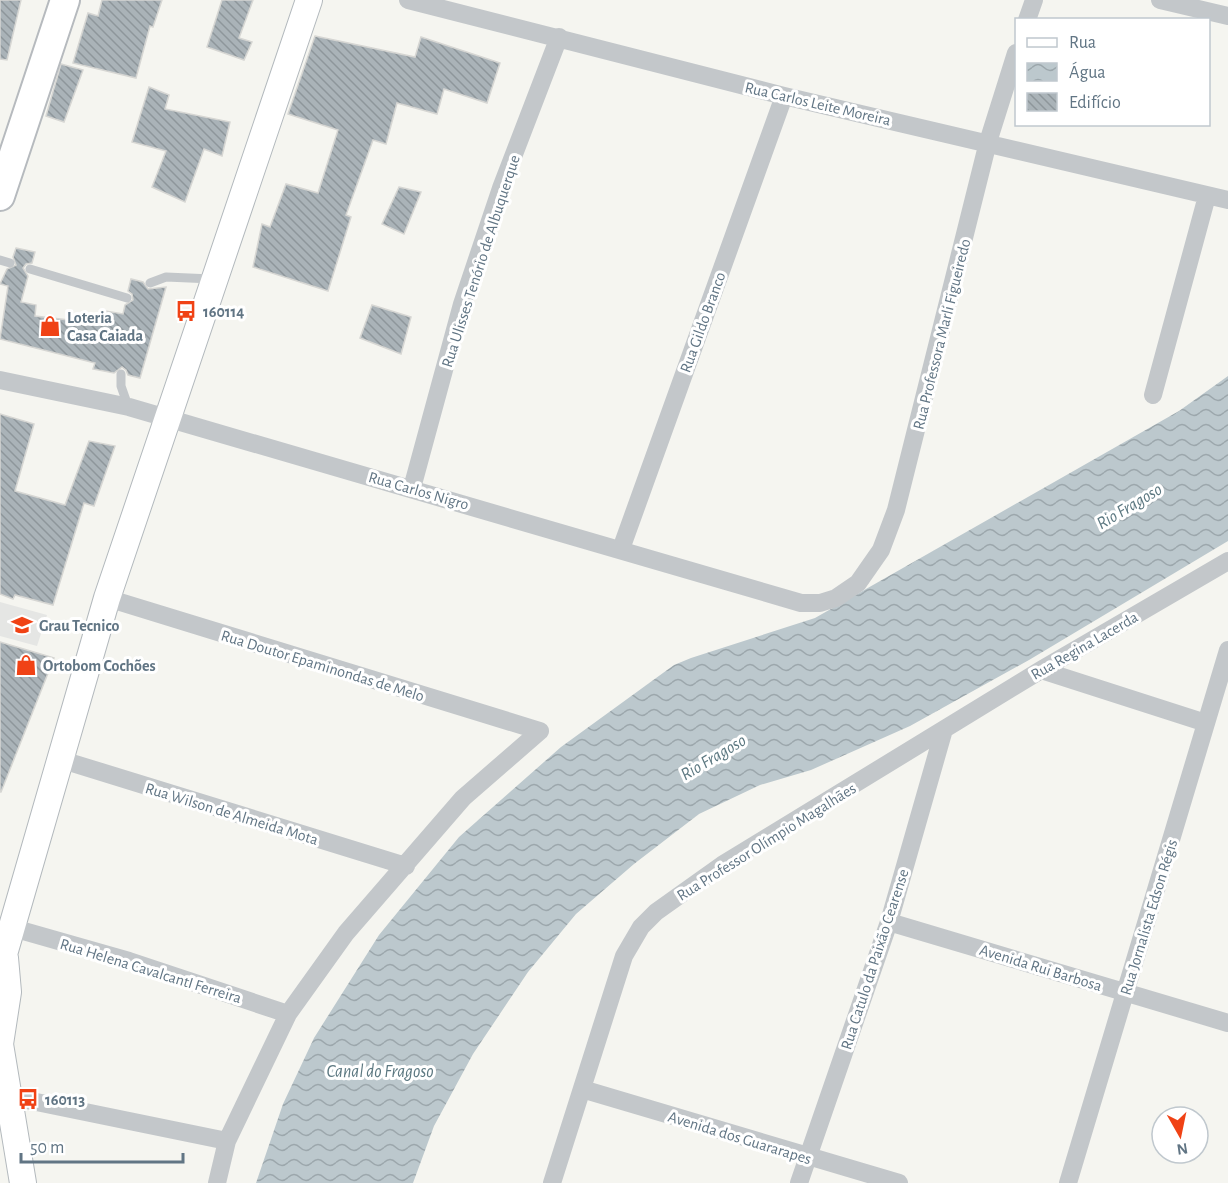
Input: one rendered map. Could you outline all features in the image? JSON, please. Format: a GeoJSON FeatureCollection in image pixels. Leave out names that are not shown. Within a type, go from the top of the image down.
{"type":"FeatureCollection","features":[{"type":"Feature","properties":{"kind":"main road"},"geometry":{"type":"LineString","coordinates":[[0,196],[64,0]]}},
{"type":"Feature","properties":{"kind":"main road"},"geometry":{"type":"LineString","coordinates":[[23,1183],[0,1044],[8,992],[3,963],[59,759],[107,598],[309,0]]}},
{"type":"Feature","properties":{"kind":"main road"},"geometry":{"type":"LineString","coordinates":[[0,1127],[17,1149]]}},
{"type":"Feature","properties":{"kind":"street","name":"Rua Carlos Leite Moreira"},"geometry":{"type":"LineString","coordinates":[[408,0],[784,96],[1228,200]]}},
{"type":"Feature","properties":{"kind":"street"},"geometry":{"type":"LineString","coordinates":[[1029,18],[1034,0]]}},
{"type":"Feature","properties":{"kind":"street"},"geometry":{"type":"LineString","coordinates":[[1160,0],[1228,16]]}},
{"type":"Feature","properties":{"kind":"street","name":"Rua Ulisses Tenório de Albuquerque"},"geometry":{"type":"LineString","coordinates":[[412,488],[466,293],[501,188],[559,37]]}},
{"type":"Feature","properties":{"kind":"street","name":"Rua Professora Marli Figueiredo"},"geometry":{"type":"LineString","coordinates":[[836,598],[858,583],[873,564],[896,510],[988,142],[1015,59]]}},
{"type":"Feature","properties":{"kind":"street","name":"Rua Gildo Branco"},"geometry":{"type":"LineString","coordinates":[[621,549],[784,96]]}},
{"type":"Feature","properties":{"kind":"street"},"geometry":{"type":"LineString","coordinates":[[1154,395],[1207,196]]}},
{"type":"Feature","properties":{"kind":"street","name":"Rua Carlos Nigro"},"geometry":{"type":"LineString","coordinates":[[0,380],[129,407],[621,549],[783,600],[813,604],[836,598]]}},
{"type":"Feature","properties":{"kind":"street","name":"Rua Regina Lacerda"},"geometry":{"type":"LineString","coordinates":[[943,732],[1041,670],[1228,561]]}},
{"type":"Feature","properties":{"kind":"street","name":"Rua Doutor Epaminondas de Melo"},"geometry":{"type":"LineString","coordinates":[[107,598],[540,731],[463,798],[406,866]]}},
{"type":"Feature","properties":{"kind":"street","name":"Rua Jornalista Edson Régis"},"geometry":{"type":"LineString","coordinates":[[1068,1183],[1228,650]]}},
{"type":"Feature","properties":{"kind":"street"},"geometry":{"type":"LineString","coordinates":[[1041,670],[1206,723]]}},
{"type":"Feature","properties":{"kind":"street","name":"Rua Catulo da Paixão Cearense"},"geometry":{"type":"LineString","coordinates":[[799,1183],[806,1157],[889,922],[943,732]]}},
{"type":"Feature","properties":{"kind":"street","name":"Rua Professor Olímpio Magalhães"},"geometry":{"type":"LineString","coordinates":[[552,1183],[624,956],[641,927],[657,912],[722,865],[943,732]]}},
{"type":"Feature","properties":{"kind":"street","name":"Rua Wilson de Almeida Mota"},"geometry":{"type":"LineString","coordinates":[[59,759],[406,866]]}},
{"type":"Feature","properties":{"kind":"street"},"geometry":{"type":"LineString","coordinates":[[217,1183],[227,1141],[288,1014],[346,933],[406,866]]}},
{"type":"Feature","properties":{"kind":"street","name":"Avenida Rui Barbosa"},"geometry":{"type":"LineString","coordinates":[[889,922],[1228,1023]]}},
{"type":"Feature","properties":{"kind":"street","name":"Rua Helena CavalcantI Ferreira"},"geometry":{"type":"LineString","coordinates":[[13,928],[129,961],[288,1014]]}},
{"type":"Feature","properties":{"kind":"street","name":"Avenida dos Guararapes"},"geometry":{"type":"LineString","coordinates":[[582,1089],[899,1183]]}},
{"type":"Feature","properties":{"kind":"street"},"geometry":{"type":"LineString","coordinates":[[7,1096],[227,1141]]}},
{"type":"Feature","properties":{"kind":"lane"},"geometry":{"type":"LineString","coordinates":[[0,260],[10,263]]}},
{"type":"Feature","properties":{"kind":"lane"},"geometry":{"type":"LineString","coordinates":[[30,269],[127,297]]}},
{"type":"Feature","properties":{"kind":"lane"},"geometry":{"type":"LineString","coordinates":[[150,283],[166,277],[215,279]]}},
{"type":"Feature","properties":{"kind":"lane"},"geometry":{"type":"LineString","coordinates":[[121,374],[121,386],[129,407]]}},
{"type":"Feature","properties":{"kind":"shaded area","name":"Grau Tecnico"},"geometry":{"type":"Polygon","coordinates":[[[0,602],[47,615],[37,646],[0,636],[0,602]]]}},
{"type":"Feature","properties":{"kind":"water","name":"Canal do Fragoso"},"geometry":{"type":"Polygon","coordinates":[[[1228,376],[1228,541],[1029,660],[910,726],[811,770],[760,785],[699,814],[634,864],[576,914],[528,972],[473,1054],[434,1126],[413,1183],[256,1183],[283,1104],[314,1038],[379,935],[459,837],[561,747],[674,665],[815,618],[1179,411],[1228,376]]]}},
{"type":"Feature","properties":{"kind":"building"},"geometry":{"type":"Polygon","coordinates":[[[0,0],[21,0],[7,60],[0,59],[0,0]]]}},
{"type":"Feature","properties":{"kind":"building"},"geometry":{"type":"Polygon","coordinates":[[[102,0],[162,0],[153,27],[150,26],[136,78],[73,63],[88,13],[98,16],[102,0]]]}},
{"type":"Feature","properties":{"kind":"building"},"geometry":{"type":"Polygon","coordinates":[[[222,0],[253,0],[239,38],[252,42],[244,60],[207,47],[222,0]]]}},
{"type":"Feature","properties":{"kind":"building"},"geometry":{"type":"Polygon","coordinates":[[[315,36],[415,57],[421,37],[500,63],[487,103],[444,89],[437,114],[397,103],[386,144],[373,140],[346,215],[351,217],[328,291],[253,267],[262,224],[270,227],[286,184],[318,193],[338,130],[288,114],[315,36]]]}},
{"type":"Feature","properties":{"kind":"building"},"geometry":{"type":"Polygon","coordinates":[[[61,64],[83,70],[64,122],[46,116],[61,64]]]}},
{"type":"Feature","properties":{"kind":"building"},"geometry":{"type":"Polygon","coordinates":[[[149,87],[169,95],[165,109],[230,122],[222,156],[204,149],[185,202],[152,187],[166,151],[132,142],[149,87]]]}},
{"type":"Feature","properties":{"kind":"building"},"geometry":{"type":"Polygon","coordinates":[[[399,187],[421,192],[404,234],[382,224],[399,187]]]}},
{"type":"Feature","properties":{"kind":"building"},"geometry":{"type":"Polygon","coordinates":[[[16,248],[35,252],[32,263],[26,264],[23,268],[28,276],[21,302],[36,305],[35,316],[103,324],[106,311],[123,314],[125,305],[133,300],[132,294],[128,291],[131,279],[143,282],[148,289],[166,287],[140,378],[128,375],[122,367],[114,373],[93,369],[95,363],[0,339],[8,286],[0,284],[7,269],[16,265],[13,257],[16,248]]]}},
{"type":"Feature","properties":{"kind":"building"},"geometry":{"type":"Polygon","coordinates":[[[372,305],[411,317],[401,354],[360,338],[372,305]]]}},
{"type":"Feature","properties":{"kind":"building"},"geometry":{"type":"Polygon","coordinates":[[[0,414],[34,424],[15,491],[65,505],[89,441],[115,446],[94,506],[84,503],[53,605],[15,595],[13,599],[0,594],[0,414]]]}},
{"type":"Feature","properties":{"kind":"building"},"geometry":{"type":"Polygon","coordinates":[[[0,642],[54,658],[1,792],[0,792],[0,642]]]}},
{"type":"Feature","properties":{"kind":"place","name":"160114"},"geometry":{"type":"Point","coordinates":[186,311]}},
{"type":"Feature","properties":{"kind":"place","name":"Loteria Casa Caiada"},"geometry":{"type":"Point","coordinates":[50,326]}},
{"type":"Feature","properties":{"kind":"place","name":"Grau Tecnico"},"geometry":{"type":"Point","coordinates":[22,625]}},
{"type":"Feature","properties":{"kind":"place","name":"Ortobom Cochões"},"geometry":{"type":"Point","coordinates":[26,665]}},
{"type":"Feature","properties":{"kind":"place","name":"160113"},"geometry":{"type":"Point","coordinates":[28,1099]}},
{"type":"Feature","properties":{"kind":"water label","name":"Rio Fragoso"},"geometry":{"type":"Point","coordinates":[1129,506]}},
{"type":"Feature","properties":{"kind":"water label","name":"Rio Fragoso"},"geometry":{"type":"Point","coordinates":[713,757]}}]}
